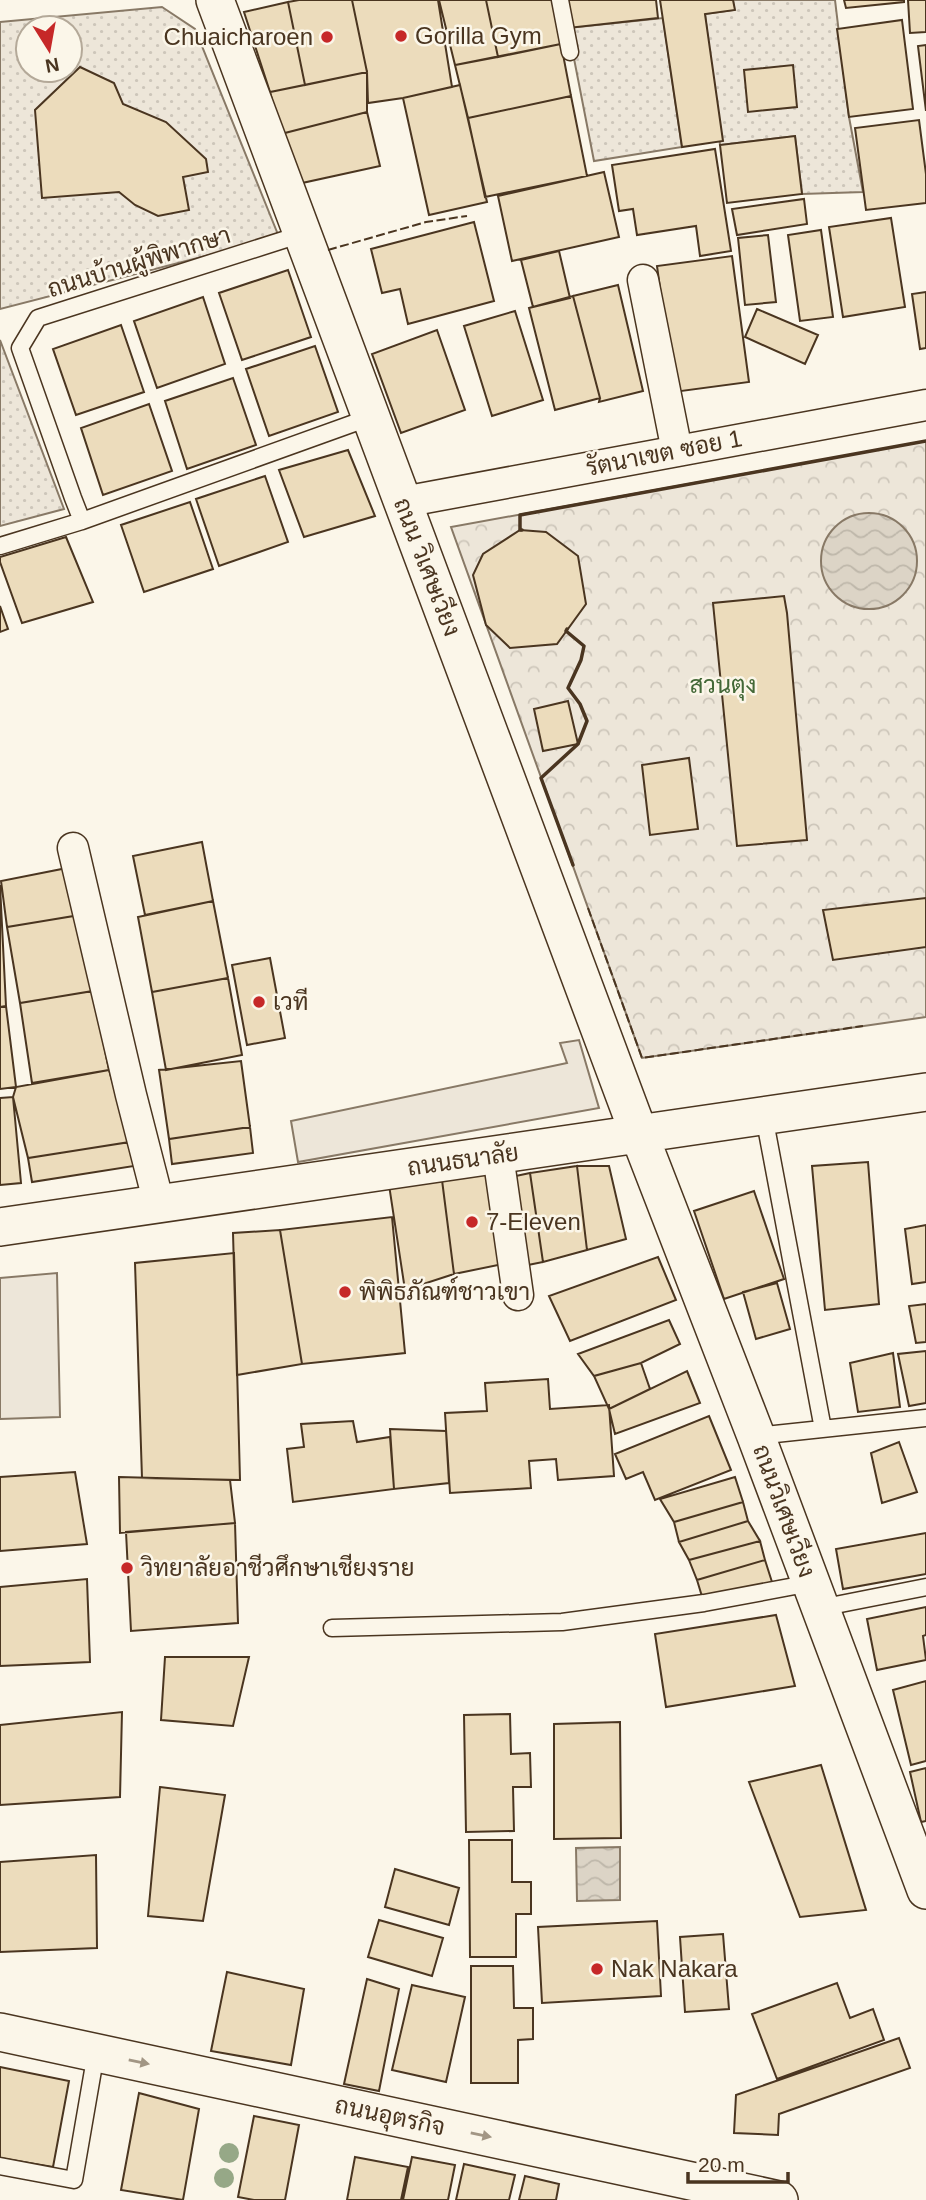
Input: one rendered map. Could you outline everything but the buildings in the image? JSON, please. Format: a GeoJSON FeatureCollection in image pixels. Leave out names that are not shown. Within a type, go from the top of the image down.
{"type":"FeatureCollection","features":[{"type":"Feature","properties":{"kind":"street","name":"ถนน วิเศษเวียง"},"geometry":{"type":"LineString","coordinates":[[215,0],[639,1134]]}},
{"type":"Feature","properties":{"kind":"street"},"geometry":{"type":"LineString","coordinates":[[643,280],[677,451]]}},
{"type":"Feature","properties":{"kind":"street","name":"รัตนาเขต ซอย 1"},"geometry":{"type":"LineString","coordinates":[[403,502],[926,405]]}},
{"type":"Feature","properties":{"kind":"street"},"geometry":{"type":"LineString","coordinates":[[73,848],[159,1204]]}},
{"type":"Feature","properties":{"kind":"street","name":"ถนนธนาลัย"},"geometry":{"type":"LineString","coordinates":[[0,1227],[926,1092]]}},
{"type":"Feature","properties":{"kind":"street","name":"ถนนวิเศษเวียง"},"geometry":{"type":"LineString","coordinates":[[639,1134],[756,1436],[926,1890]]}},
{"type":"Feature","properties":{"kind":"street"},"geometry":{"type":"LineString","coordinates":[[498,1155],[518,1295]]}},
{"type":"Feature","properties":{"kind":"street","name":"ถนนอุตรกิจ"},"geometry":{"type":"LineString","coordinates":[[0,2032],[779,2200]]}},
{"type":"Feature","properties":{"kind":"lane"},"geometry":{"type":"LineString","coordinates":[[560,0],[570,52]]}},
{"type":"Feature","properties":{"kind":"lane","name":"ถนนบ้านผู้พิพากษา"},"geometry":{"type":"LineString","coordinates":[[82,520],[20,348],[38,318],[303,234]]}},
{"type":"Feature","properties":{"kind":"lane"},"geometry":{"type":"LineString","coordinates":[[0,546],[82,520],[371,417]]}},
{"type":"Feature","properties":{"kind":"lane"},"geometry":{"type":"LineString","coordinates":[[764,1116],[823,1429]]}},
{"type":"Feature","properties":{"kind":"lane"},"geometry":{"type":"LineString","coordinates":[[756,1436],[926,1418]]}},
{"type":"Feature","properties":{"kind":"lane"},"geometry":{"type":"LineString","coordinates":[[332,1628],[562,1622],[704,1602],[926,1587]]}},
{"type":"Feature","properties":{"kind":"lane"},"geometry":{"type":"LineString","coordinates":[[0,2166],[74,2180],[96,2053]]}},
{"type":"Feature","properties":{"kind":"green space"},"geometry":{"type":"Polygon","coordinates":[[[733,0],[835,0],[849,117],[863,192],[802,194],[795,136],[720,145],[705,14],[734,10],[733,0]]]}},
{"type":"Feature","properties":{"kind":"green space"},"geometry":{"type":"Polygon","coordinates":[[[162,7],[195,29],[279,237],[0,309],[0,22],[14,21],[14,84],[84,84],[84,14],[162,7]]]}},
{"type":"Feature","properties":{"kind":"green space"},"geometry":{"type":"Polygon","coordinates":[[[663,18],[682,147],[594,161],[568,28],[663,18]]]}},
{"type":"Feature","properties":{"kind":"green space"},"geometry":{"type":"Polygon","coordinates":[[[0,340],[64,509],[0,526],[0,340]]]}},
{"type":"Feature","properties":{"kind":"green space","name":"สวนตุง"},"geometry":{"type":"Polygon","coordinates":[[[926,441],[926,1017],[642,1058],[451,527],[926,441]]]}},
{"type":"Feature","properties":{"kind":"green space"},"geometry":{"type":"Polygon","coordinates":[[[579,1040],[599,1108],[298,1162],[291,1121],[567,1063],[560,1043],[579,1040]]]}},
{"type":"Feature","properties":{"kind":"green space"},"geometry":{"type":"Polygon","coordinates":[[[57,1273],[60,1417],[0,1419],[0,1278],[57,1273]]]}},
{"type":"Feature","properties":{"kind":"water"},"geometry":{"type":"Polygon","coordinates":[[[869,513],[887,517],[903,527],[913,543],[917,561],[913,579],[903,595],[887,605],[869,609],[851,605],[835,595],[825,579],[821,561],[825,543],[835,527],[851,517],[869,513]]]}},
{"type":"Feature","properties":{"kind":"water"},"geometry":{"type":"Polygon","coordinates":[[[620,1847],[620,1900],[577,1901],[576,1848],[620,1847]]]}},
{"type":"Feature","properties":{"kind":"fence"},"geometry":{"type":"LineString","coordinates":[[328,250],[426,222],[467,216]]}},
{"type":"Feature","properties":{"kind":"fence"},"geometry":{"type":"LineString","coordinates":[[588,908],[642,1058],[863,1026]]}},
{"type":"Feature","properties":{"kind":"wall"},"geometry":{"type":"LineString","coordinates":[[522,530],[520,515],[926,441]]}},
{"type":"Feature","properties":{"kind":"wall"},"geometry":{"type":"LineString","coordinates":[[567,629],[566,631],[584,646],[581,660],[568,688],[580,704],[587,721],[578,744],[541,778],[573,865]]}},
{"type":"Feature","properties":{"kind":"place","name":"Gorilla Gym"},"geometry":{"type":"Point","coordinates":[401,36]}},
{"type":"Feature","properties":{"kind":"place","name":"Chuaicharoen"},"geometry":{"type":"Point","coordinates":[327,37]}},
{"type":"Feature","properties":{"kind":"place","name":"เวที"},"geometry":{"type":"Point","coordinates":[259,1002]}},
{"type":"Feature","properties":{"kind":"place","name":"7-Eleven"},"geometry":{"type":"Point","coordinates":[472,1222]}},
{"type":"Feature","properties":{"kind":"place","name":"พิพิธภัณฑ์ชาวเขา"},"geometry":{"type":"Point","coordinates":[345,1292]}},
{"type":"Feature","properties":{"kind":"place","name":"วิทยาลัยอาชีวศึกษาเชียงราย"},"geometry":{"type":"Point","coordinates":[127,1568]}},
{"type":"Feature","properties":{"kind":"place","name":"Nak Nakara"},"geometry":{"type":"Point","coordinates":[597,1969]}}]}
